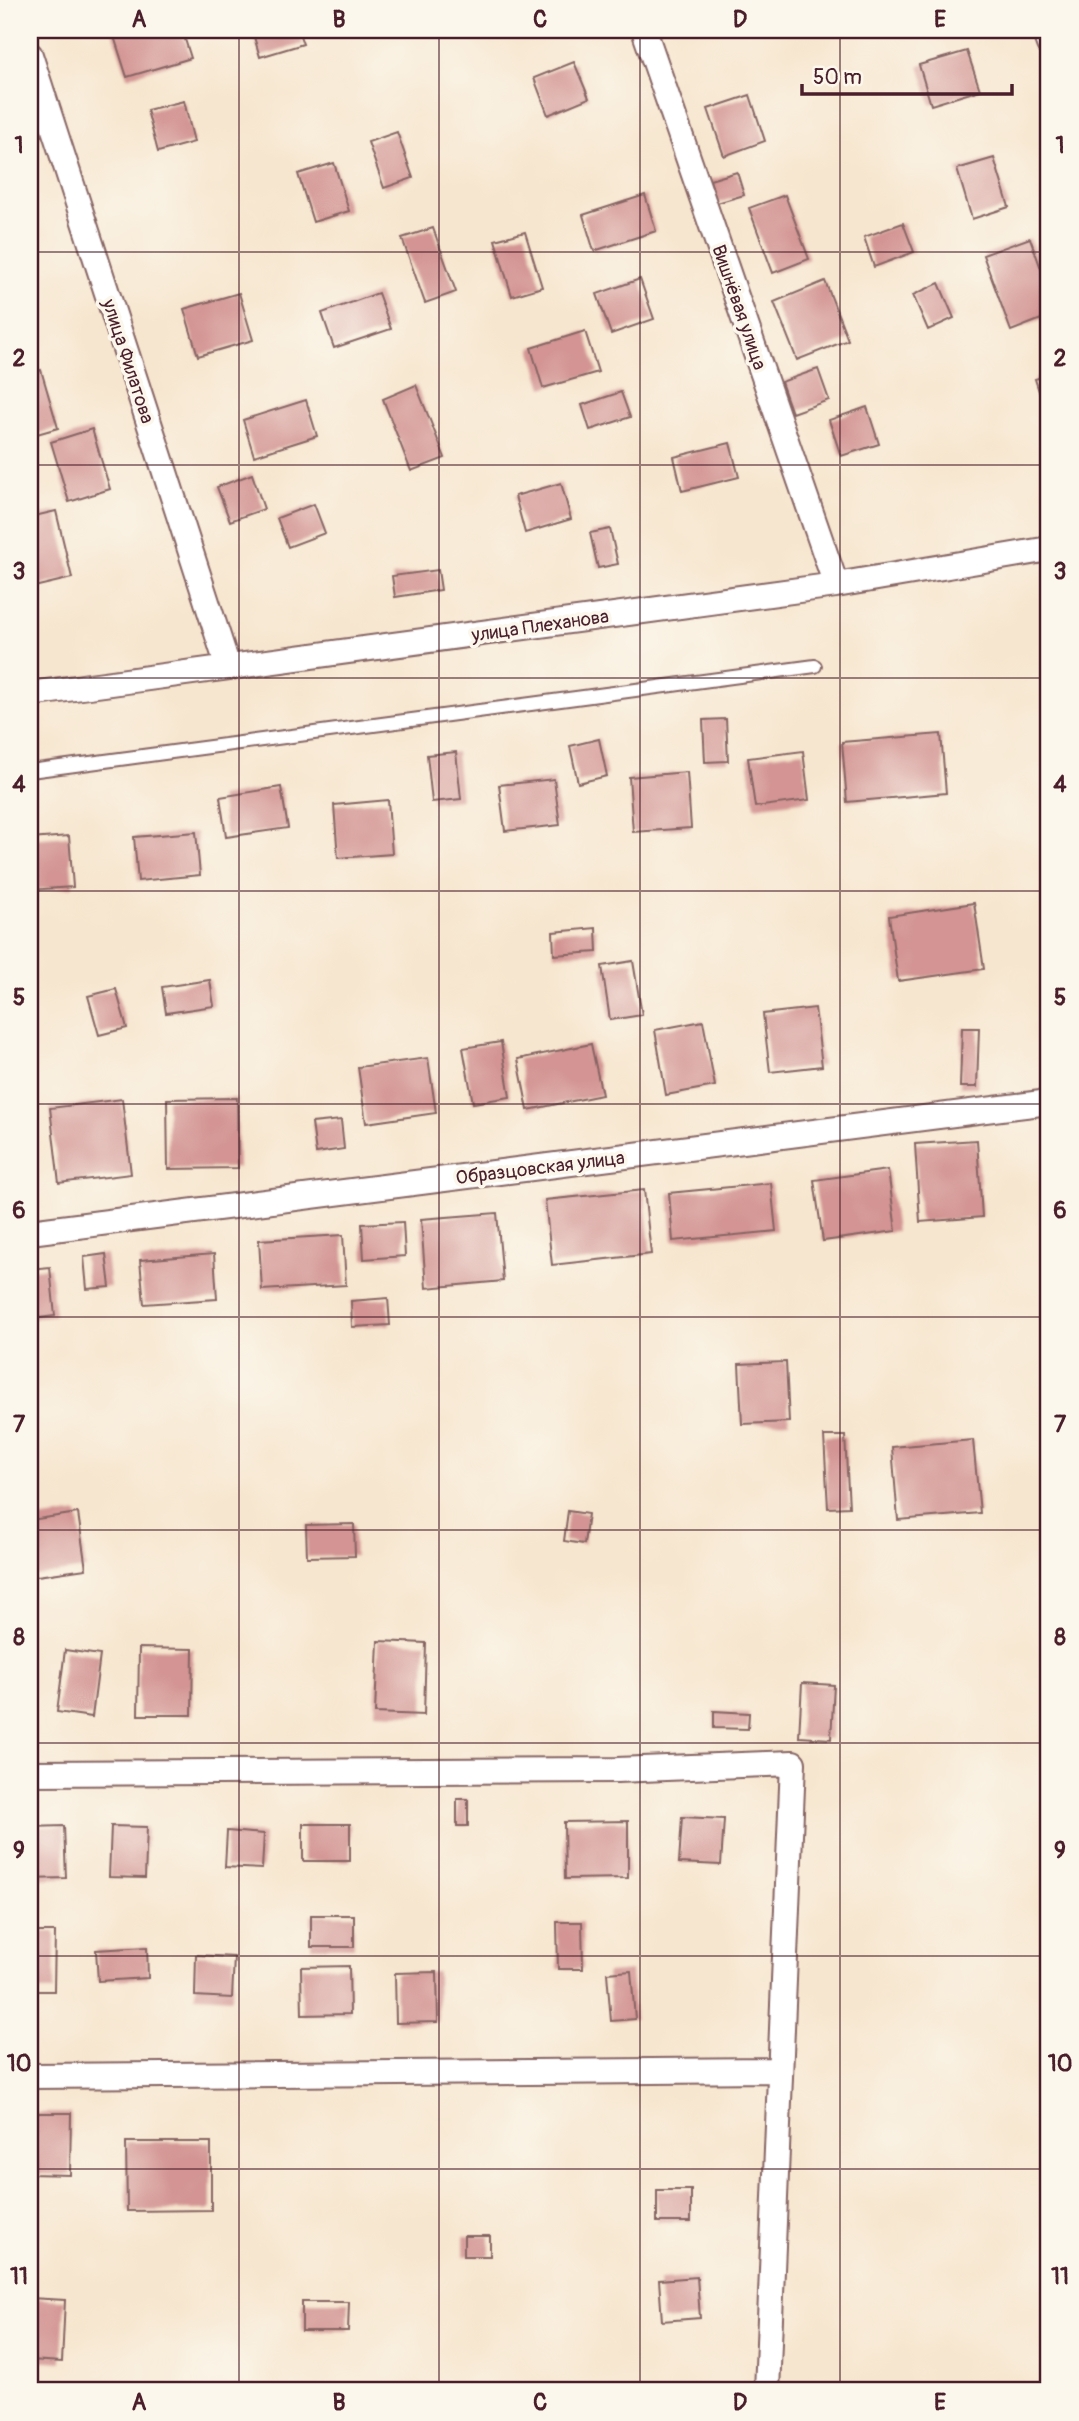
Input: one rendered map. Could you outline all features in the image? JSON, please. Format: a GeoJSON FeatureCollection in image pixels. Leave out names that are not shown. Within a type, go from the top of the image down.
{"type":"FeatureCollection","features":[{"type":"Feature","properties":{"kind":"street","name":"Вишнёвая улица"},"geometry":{"type":"LineString","coordinates":[[644,30],[836,585]]}},
{"type":"Feature","properties":{"kind":"street"},"geometry":{"type":"LineString","coordinates":[[1044,30],[1049,44]]}},
{"type":"Feature","properties":{"kind":"street","name":"улица Филатова"},"geometry":{"type":"LineString","coordinates":[[30,55],[228,667]]}},
{"type":"Feature","properties":{"kind":"street","name":"улица Плеханова"},"geometry":{"type":"LineString","coordinates":[[30,694],[836,585],[1049,549]]}},
{"type":"Feature","properties":{"kind":"street","name":"Образцовская улица"},"geometry":{"type":"LineString","coordinates":[[30,1232],[1049,1102]]}},
{"type":"Feature","properties":{"kind":"street"},"geometry":{"type":"LineString","coordinates":[[30,1773],[617,1770],[793,1763],[767,2391]]}},
{"type":"Feature","properties":{"kind":"street"},"geometry":{"type":"LineString","coordinates":[[30,2076],[780,2070]]}},
{"type":"Feature","properties":{"kind":"lane"},"geometry":{"type":"LineString","coordinates":[[30,771],[815,666]]}},
{"type":"Feature","properties":{"kind":"building"},"geometry":{"type":"Polygon","coordinates":[[[112,30],[182,30],[191,58],[127,77],[112,30]]]}},
{"type":"Feature","properties":{"kind":"building"},"geometry":{"type":"Polygon","coordinates":[[[252,30],[298,30],[303,44],[260,57],[252,30]]]}},
{"type":"Feature","properties":{"kind":"building"},"geometry":{"type":"Polygon","coordinates":[[[967,51],[980,90],[931,105],[919,65],[967,51]]]}},
{"type":"Feature","properties":{"kind":"building"},"geometry":{"type":"Polygon","coordinates":[[[574,62],[589,98],[548,115],[534,78],[574,62]]]}},
{"type":"Feature","properties":{"kind":"building"},"geometry":{"type":"Polygon","coordinates":[[[750,95],[765,141],[724,156],[708,109],[750,95]]]}},
{"type":"Feature","properties":{"kind":"building"},"geometry":{"type":"Polygon","coordinates":[[[184,101],[194,142],[158,152],[147,110],[184,101]]]}},
{"type":"Feature","properties":{"kind":"building"},"geometry":{"type":"Polygon","coordinates":[[[397,132],[413,178],[384,188],[368,142],[397,132]]]}},
{"type":"Feature","properties":{"kind":"building"},"geometry":{"type":"Polygon","coordinates":[[[994,158],[1009,207],[972,219],[957,169],[994,158]]]}},
{"type":"Feature","properties":{"kind":"building"},"geometry":{"type":"Polygon","coordinates":[[[334,163],[349,211],[313,222],[298,174],[334,163]]]}},
{"type":"Feature","properties":{"kind":"building"},"geometry":{"type":"Polygon","coordinates":[[[737,172],[744,195],[717,203],[710,180],[737,172]]]}},
{"type":"Feature","properties":{"kind":"building"},"geometry":{"type":"Polygon","coordinates":[[[645,195],[656,231],[594,251],[583,215],[645,195]]]}},
{"type":"Feature","properties":{"kind":"building"},"geometry":{"type":"Polygon","coordinates":[[[785,195],[809,259],[773,273],[749,208],[785,195]]]}},
{"type":"Feature","properties":{"kind":"building"},"geometry":{"type":"Polygon","coordinates":[[[903,223],[914,252],[874,267],[864,237],[903,223]]]}},
{"type":"Feature","properties":{"kind":"building"},"geometry":{"type":"Polygon","coordinates":[[[433,228],[456,292],[425,303],[402,238],[433,228]]]}},
{"type":"Feature","properties":{"kind":"building"},"geometry":{"type":"Polygon","coordinates":[[[525,232],[542,287],[512,296],[495,240],[525,232]]]}},
{"type":"Feature","properties":{"kind":"building"},"geometry":{"type":"Polygon","coordinates":[[[1030,238],[1049,291],[1049,316],[1011,331],[983,255],[1030,238]]]}},
{"type":"Feature","properties":{"kind":"building"},"geometry":{"type":"Polygon","coordinates":[[[640,279],[654,319],[611,334],[597,294],[640,279]]]}},
{"type":"Feature","properties":{"kind":"building"},"geometry":{"type":"Polygon","coordinates":[[[825,281],[848,340],[797,360],[774,302],[825,281]]]}},
{"type":"Feature","properties":{"kind":"building"},"geometry":{"type":"Polygon","coordinates":[[[939,283],[954,318],[928,330],[913,295],[939,283]]]}},
{"type":"Feature","properties":{"kind":"building"},"geometry":{"type":"Polygon","coordinates":[[[239,293],[253,340],[198,356],[184,309],[239,293]]]}},
{"type":"Feature","properties":{"kind":"building"},"geometry":{"type":"Polygon","coordinates":[[[378,293],[391,329],[334,348],[322,313],[378,293]]]}},
{"type":"Feature","properties":{"kind":"building"},"geometry":{"type":"Polygon","coordinates":[[[585,331],[598,372],[543,388],[531,348],[585,331]]]}},
{"type":"Feature","properties":{"kind":"building"},"geometry":{"type":"Polygon","coordinates":[[[818,369],[829,400],[792,413],[781,382],[818,369]]]}},
{"type":"Feature","properties":{"kind":"building"},"geometry":{"type":"Polygon","coordinates":[[[41,370],[58,428],[30,436],[30,373],[41,370]]]}},
{"type":"Feature","properties":{"kind":"building"},"geometry":{"type":"Polygon","coordinates":[[[1049,375],[1049,422],[1035,379],[1049,375]]]}},
{"type":"Feature","properties":{"kind":"building"},"geometry":{"type":"Polygon","coordinates":[[[416,385],[445,458],[411,471],[383,399],[416,385]]]}},
{"type":"Feature","properties":{"kind":"building"},"geometry":{"type":"Polygon","coordinates":[[[621,392],[630,417],[590,430],[582,405],[621,392]]]}},
{"type":"Feature","properties":{"kind":"building"},"geometry":{"type":"Polygon","coordinates":[[[306,400],[317,436],[254,456],[243,420],[306,400]]]}},
{"type":"Feature","properties":{"kind":"building"},"geometry":{"type":"Polygon","coordinates":[[[867,407],[879,444],[841,456],[829,420],[867,407]]]}},
{"type":"Feature","properties":{"kind":"building"},"geometry":{"type":"Polygon","coordinates":[[[92,429],[110,489],[69,502],[51,442],[92,429]]]}},
{"type":"Feature","properties":{"kind":"building"},"geometry":{"type":"Polygon","coordinates":[[[730,443],[739,477],[682,491],[674,457],[730,443]]]}},
{"type":"Feature","properties":{"kind":"building"},"geometry":{"type":"Polygon","coordinates":[[[252,474],[264,509],[230,521],[217,487],[252,474]]]}},
{"type":"Feature","properties":{"kind":"building"},"geometry":{"type":"Polygon","coordinates":[[[561,483],[571,519],[525,533],[515,496],[561,483]]]}},
{"type":"Feature","properties":{"kind":"building"},"geometry":{"type":"Polygon","coordinates":[[[314,504],[325,533],[288,547],[277,518],[314,504]]]}},
{"type":"Feature","properties":{"kind":"building"},"geometry":{"type":"Polygon","coordinates":[[[56,511],[72,578],[30,588],[30,517],[56,511]]]}},
{"type":"Feature","properties":{"kind":"building"},"geometry":{"type":"Polygon","coordinates":[[[610,529],[618,564],[598,568],[590,533],[610,529]]]}},
{"type":"Feature","properties":{"kind":"building"},"geometry":{"type":"Polygon","coordinates":[[[438,570],[441,590],[395,597],[392,576],[438,570]]]}},
{"type":"Feature","properties":{"kind":"building"},"geometry":{"type":"Polygon","coordinates":[[[726,719],[728,761],[705,762],[703,720],[726,719]]]}},
{"type":"Feature","properties":{"kind":"building"},"geometry":{"type":"Polygon","coordinates":[[[941,734],[946,793],[847,802],[842,742],[941,734]]]}},
{"type":"Feature","properties":{"kind":"building"},"geometry":{"type":"Polygon","coordinates":[[[599,739],[607,776],[578,783],[570,746],[599,739]]]}},
{"type":"Feature","properties":{"kind":"building"},"geometry":{"type":"Polygon","coordinates":[[[803,751],[809,800],[755,807],[748,758],[803,751]]]}},
{"type":"Feature","properties":{"kind":"building"},"geometry":{"type":"Polygon","coordinates":[[[456,752],[461,799],[432,802],[427,755],[456,752]]]}},
{"type":"Feature","properties":{"kind":"building"},"geometry":{"type":"Polygon","coordinates":[[[687,772],[691,828],[633,832],[629,777],[687,772]]]}},
{"type":"Feature","properties":{"kind":"building"},"geometry":{"type":"Polygon","coordinates":[[[554,779],[560,825],[505,831],[499,785],[554,779]]]}},
{"type":"Feature","properties":{"kind":"building"},"geometry":{"type":"Polygon","coordinates":[[[281,787],[288,828],[226,837],[220,797],[281,787]]]}},
{"type":"Feature","properties":{"kind":"building"},"geometry":{"type":"Polygon","coordinates":[[[388,800],[392,854],[338,858],[334,805],[388,800]]]}},
{"type":"Feature","properties":{"kind":"building"},"geometry":{"type":"Polygon","coordinates":[[[196,832],[200,875],[138,881],[134,837],[196,832]]]}},
{"type":"Feature","properties":{"kind":"building"},"geometry":{"type":"Polygon","coordinates":[[[69,836],[73,887],[30,890],[30,839],[69,836]]]}},
{"type":"Feature","properties":{"kind":"building"},"geometry":{"type":"Polygon","coordinates":[[[974,903],[984,969],[898,981],[889,916],[974,903]]]}},
{"type":"Feature","properties":{"kind":"building"},"geometry":{"type":"Polygon","coordinates":[[[596,928],[597,952],[554,955],[553,932],[596,928]]]}},
{"type":"Feature","properties":{"kind":"building"},"geometry":{"type":"Polygon","coordinates":[[[633,961],[642,1015],[610,1020],[602,966],[633,961]]]}},
{"type":"Feature","properties":{"kind":"building"},"geometry":{"type":"Polygon","coordinates":[[[210,980],[214,1006],[166,1013],[162,987],[210,980]]]}},
{"type":"Feature","properties":{"kind":"building"},"geometry":{"type":"Polygon","coordinates":[[[116,989],[127,1028],[99,1035],[88,996],[116,989]]]}},
{"type":"Feature","properties":{"kind":"building"},"geometry":{"type":"Polygon","coordinates":[[[815,1008],[822,1066],[770,1072],[763,1014],[815,1008]]]}},
{"type":"Feature","properties":{"kind":"building"},"geometry":{"type":"Polygon","coordinates":[[[703,1021],[715,1086],[666,1095],[655,1030],[703,1021]]]}},
{"type":"Feature","properties":{"kind":"building"},"geometry":{"type":"Polygon","coordinates":[[[962,1028],[979,1028],[977,1087],[960,1087],[962,1028]]]}},
{"type":"Feature","properties":{"kind":"building"},"geometry":{"type":"Polygon","coordinates":[[[501,1042],[510,1097],[473,1103],[463,1048],[501,1042]]]}},
{"type":"Feature","properties":{"kind":"building"},"geometry":{"type":"Polygon","coordinates":[[[591,1044],[602,1095],[528,1110],[518,1059],[591,1044]]]}},
{"type":"Feature","properties":{"kind":"building"},"geometry":{"type":"Polygon","coordinates":[[[428,1058],[436,1113],[366,1123],[358,1067],[428,1058]]]}},
{"type":"Feature","properties":{"kind":"building"},"geometry":{"type":"Polygon","coordinates":[[[237,1098],[238,1168],[168,1169],[167,1099],[237,1098]]]}},
{"type":"Feature","properties":{"kind":"building"},"geometry":{"type":"Polygon","coordinates":[[[122,1099],[131,1174],[59,1183],[50,1108],[122,1099]]]}},
{"type":"Feature","properties":{"kind":"building"},"geometry":{"type":"Polygon","coordinates":[[[341,1120],[344,1149],[316,1153],[312,1123],[341,1120]]]}},
{"type":"Feature","properties":{"kind":"building"},"geometry":{"type":"Polygon","coordinates":[[[977,1140],[982,1217],[920,1222],[915,1144],[977,1140]]]}},
{"type":"Feature","properties":{"kind":"building"},"geometry":{"type":"Polygon","coordinates":[[[888,1170],[896,1231],[823,1241],[814,1180],[888,1170]]]}},
{"type":"Feature","properties":{"kind":"building"},"geometry":{"type":"Polygon","coordinates":[[[771,1183],[776,1231],[673,1241],[669,1193],[771,1183]]]}},
{"type":"Feature","properties":{"kind":"building"},"geometry":{"type":"Polygon","coordinates":[[[644,1190],[651,1254],[552,1265],[545,1200],[644,1190]]]}},
{"type":"Feature","properties":{"kind":"building"},"geometry":{"type":"Polygon","coordinates":[[[497,1213],[503,1281],[426,1288],[421,1219],[497,1213]]]}},
{"type":"Feature","properties":{"kind":"building"},"geometry":{"type":"Polygon","coordinates":[[[403,1222],[405,1256],[364,1259],[362,1224],[403,1222]]]}},
{"type":"Feature","properties":{"kind":"building"},"geometry":{"type":"Polygon","coordinates":[[[343,1235],[346,1285],[262,1290],[259,1240],[343,1235]]]}},
{"type":"Feature","properties":{"kind":"building"},"geometry":{"type":"Polygon","coordinates":[[[106,1254],[110,1287],[87,1289],[84,1257],[106,1254]]]}},
{"type":"Feature","properties":{"kind":"building"},"geometry":{"type":"Polygon","coordinates":[[[214,1254],[217,1299],[144,1304],[140,1260],[214,1254]]]}},
{"type":"Feature","properties":{"kind":"building"},"geometry":{"type":"Polygon","coordinates":[[[50,1267],[55,1316],[30,1319],[30,1269],[50,1267]]]}},
{"type":"Feature","properties":{"kind":"building"},"geometry":{"type":"Polygon","coordinates":[[[388,1298],[390,1325],[352,1327],[351,1301],[388,1298]]]}},
{"type":"Feature","properties":{"kind":"building"},"geometry":{"type":"Polygon","coordinates":[[[786,1362],[789,1422],[742,1424],[739,1364],[786,1362]]]}},
{"type":"Feature","properties":{"kind":"building"},"geometry":{"type":"Polygon","coordinates":[[[824,1436],[845,1436],[849,1507],[828,1508],[824,1436]]]}},
{"type":"Feature","properties":{"kind":"building"},"geometry":{"type":"Polygon","coordinates":[[[973,1440],[980,1513],[898,1520],[892,1447],[973,1440]]]}},
{"type":"Feature","properties":{"kind":"building"},"geometry":{"type":"Polygon","coordinates":[[[568,1511],[588,1514],[584,1544],[564,1541],[568,1511]]]}},
{"type":"Feature","properties":{"kind":"building"},"geometry":{"type":"Polygon","coordinates":[[[78,1513],[86,1569],[30,1577],[30,1520],[78,1513]]]}},
{"type":"Feature","properties":{"kind":"building"},"geometry":{"type":"Polygon","coordinates":[[[354,1524],[355,1556],[307,1557],[306,1525],[354,1524]]]}},
{"type":"Feature","properties":{"kind":"building"},"geometry":{"type":"Polygon","coordinates":[[[378,1641],[426,1643],[424,1715],[375,1713],[378,1641]]]}},
{"type":"Feature","properties":{"kind":"building"},"geometry":{"type":"Polygon","coordinates":[[[139,1648],[193,1649],[192,1715],[138,1715],[139,1648]]]}},
{"type":"Feature","properties":{"kind":"building"},"geometry":{"type":"Polygon","coordinates":[[[65,1650],[100,1655],[92,1717],[57,1712],[65,1650]]]}},
{"type":"Feature","properties":{"kind":"building"},"geometry":{"type":"Polygon","coordinates":[[[802,1683],[834,1685],[831,1739],[799,1737],[802,1683]]]}},
{"type":"Feature","properties":{"kind":"building"},"geometry":{"type":"Polygon","coordinates":[[[714,1711],[749,1713],[748,1729],[714,1728],[714,1711]]]}},
{"type":"Feature","properties":{"kind":"building"},"geometry":{"type":"Polygon","coordinates":[[[457,1799],[468,1799],[468,1826],[457,1826],[457,1799]]]}},
{"type":"Feature","properties":{"kind":"building"},"geometry":{"type":"Polygon","coordinates":[[[682,1817],[724,1819],[721,1865],[679,1863],[682,1817]]]}},
{"type":"Feature","properties":{"kind":"building"},"geometry":{"type":"Polygon","coordinates":[[[628,1821],[628,1878],[565,1879],[564,1822],[628,1821]]]}},
{"type":"Feature","properties":{"kind":"building"},"geometry":{"type":"Polygon","coordinates":[[[303,1824],[350,1824],[350,1861],[303,1861],[303,1824]]]}},
{"type":"Feature","properties":{"kind":"building"},"geometry":{"type":"Polygon","coordinates":[[[64,1826],[66,1878],[30,1879],[30,1827],[64,1826]]]}},
{"type":"Feature","properties":{"kind":"building"},"geometry":{"type":"Polygon","coordinates":[[[111,1826],[147,1827],[145,1878],[109,1877],[111,1826]]]}},
{"type":"Feature","properties":{"kind":"building"},"geometry":{"type":"Polygon","coordinates":[[[227,1831],[264,1834],[262,1869],[225,1867],[227,1831]]]}},
{"type":"Feature","properties":{"kind":"building"},"geometry":{"type":"Polygon","coordinates":[[[311,1915],[354,1915],[354,1947],[311,1947],[311,1915]]]}},
{"type":"Feature","properties":{"kind":"building"},"geometry":{"type":"Polygon","coordinates":[[[557,1922],[582,1922],[583,1969],[558,1969],[557,1922]]]}},
{"type":"Feature","properties":{"kind":"building"},"geometry":{"type":"Polygon","coordinates":[[[30,1932],[55,1932],[54,1991],[30,1991],[30,1932]]]}},
{"type":"Feature","properties":{"kind":"building"},"geometry":{"type":"Polygon","coordinates":[[[147,1947],[148,1978],[98,1981],[96,1950],[147,1947]]]}},
{"type":"Feature","properties":{"kind":"building"},"geometry":{"type":"Polygon","coordinates":[[[196,1955],[234,1957],[232,1998],[195,1996],[196,1955]]]}},
{"type":"Feature","properties":{"kind":"building"},"geometry":{"type":"Polygon","coordinates":[[[349,1966],[350,2014],[302,2015],[301,1967],[349,1966]]]}},
{"type":"Feature","properties":{"kind":"building"},"geometry":{"type":"Polygon","coordinates":[[[631,1971],[635,2019],[611,2021],[607,1973],[631,1971]]]}},
{"type":"Feature","properties":{"kind":"building"},"geometry":{"type":"Polygon","coordinates":[[[437,1972],[438,2022],[396,2023],[395,1973],[437,1972]]]}},
{"type":"Feature","properties":{"kind":"building"},"geometry":{"type":"Polygon","coordinates":[[[30,2113],[71,2113],[70,2175],[30,2174],[30,2113]]]}},
{"type":"Feature","properties":{"kind":"building"},"geometry":{"type":"Polygon","coordinates":[[[126,2142],[211,2142],[211,2210],[127,2211],[126,2142]]]}},
{"type":"Feature","properties":{"kind":"building"},"geometry":{"type":"Polygon","coordinates":[[[657,2190],[691,2190],[691,2222],[657,2222],[657,2190]]]}},
{"type":"Feature","properties":{"kind":"building"},"geometry":{"type":"Polygon","coordinates":[[[464,2236],[490,2236],[490,2256],[464,2256],[464,2236]]]}},
{"type":"Feature","properties":{"kind":"building"},"geometry":{"type":"Polygon","coordinates":[[[697,2277],[700,2318],[662,2321],[659,2280],[697,2277]]]}},
{"type":"Feature","properties":{"kind":"building"},"geometry":{"type":"Polygon","coordinates":[[[30,2298],[65,2300],[62,2362],[30,2360],[30,2298]]]}},
{"type":"Feature","properties":{"kind":"building"},"geometry":{"type":"Polygon","coordinates":[[[302,2302],[349,2302],[348,2331],[302,2331],[302,2302]]]}}]}
